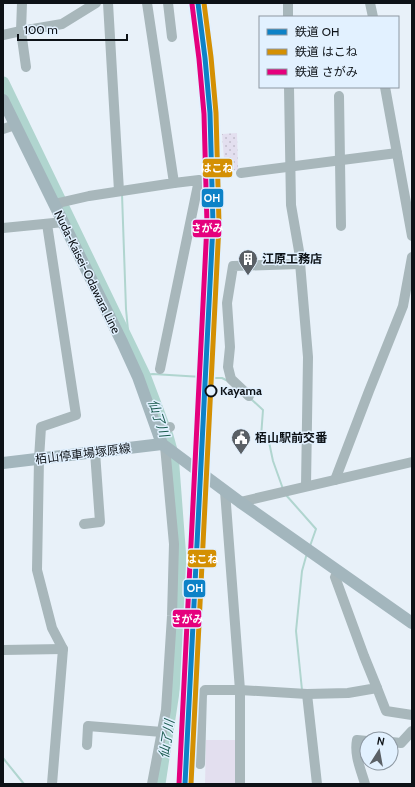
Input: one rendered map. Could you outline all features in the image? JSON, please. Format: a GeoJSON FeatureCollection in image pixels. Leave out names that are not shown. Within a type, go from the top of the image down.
{"type":"FeatureCollection","features":[{"type":"Feature","properties":{"kind":"main road","name":"Nuda-Kaisei-Odawara Line"},"geometry":{"type":"LineString","coordinates":[[3,100],[15,125],[59,203],[64,222],[135,371],[164,445]]}},
{"type":"Feature","properties":{"kind":"main road","name":"栢山停車場塚原線"},"geometry":{"type":"LineString","coordinates":[[3,463],[164,445]]}},
{"type":"Feature","properties":{"kind":"main road"},"geometry":{"type":"LineString","coordinates":[[164,445],[240,502],[412,623]]}},
{"type":"Feature","properties":{"kind":"street"},"geometry":{"type":"LineString","coordinates":[[22,3],[21,31],[26,67]]}},
{"type":"Feature","properties":{"kind":"street"},"geometry":{"type":"LineString","coordinates":[[3,35],[62,24],[96,3]]}},
{"type":"Feature","properties":{"kind":"street"},"geometry":{"type":"LineString","coordinates":[[108,3],[119,191]]}},
{"type":"Feature","properties":{"kind":"street"},"geometry":{"type":"LineString","coordinates":[[147,3],[174,183]]}},
{"type":"Feature","properties":{"kind":"street"},"geometry":{"type":"LineString","coordinates":[[168,3],[172,37]]}},
{"type":"Feature","properties":{"kind":"street"},"geometry":{"type":"LineString","coordinates":[[288,3],[288,16]]}},
{"type":"Feature","properties":{"kind":"street"},"geometry":{"type":"LineString","coordinates":[[370,3],[373,16]]}},
{"type":"Feature","properties":{"kind":"street"},"geometry":{"type":"LineString","coordinates":[[289,88],[291,205],[299,251],[308,357],[306,486]]}},
{"type":"Feature","properties":{"kind":"street"},"geometry":{"type":"LineString","coordinates":[[385,88],[412,236]]}},
{"type":"Feature","properties":{"kind":"street"},"geometry":{"type":"LineString","coordinates":[[339,96],[341,226]]}},
{"type":"Feature","properties":{"kind":"street"},"geometry":{"type":"LineString","coordinates":[[3,129],[15,125]]}},
{"type":"Feature","properties":{"kind":"street"},"geometry":{"type":"LineString","coordinates":[[241,173],[397,152]]}},
{"type":"Feature","properties":{"kind":"street"},"geometry":{"type":"LineString","coordinates":[[59,203],[119,191],[203,180],[160,370]]}},
{"type":"Feature","properties":{"kind":"street"},"geometry":{"type":"LineString","coordinates":[[3,228],[64,222]]}},
{"type":"Feature","properties":{"kind":"street"},"geometry":{"type":"LineString","coordinates":[[47,224],[76,415],[41,427],[39,459],[38,570],[52,628],[63,649],[52,784]]}},
{"type":"Feature","properties":{"kind":"street"},"geometry":{"type":"LineString","coordinates":[[335,480],[369,390],[404,306],[412,257]]}},
{"type":"Feature","properties":{"kind":"street"},"geometry":{"type":"LineString","coordinates":[[250,396],[231,379],[228,366],[230,347],[227,303],[233,266],[300,264]]}},
{"type":"Feature","properties":{"kind":"street"},"geometry":{"type":"LineString","coordinates":[[158,431],[170,427]]}},
{"type":"Feature","properties":{"kind":"street"},"geometry":{"type":"LineString","coordinates":[[152,784],[166,710],[174,570],[173,536],[164,445]]}},
{"type":"Feature","properties":{"kind":"street"},"geometry":{"type":"LineString","coordinates":[[84,524],[100,522],[95,452]]}},
{"type":"Feature","properties":{"kind":"street"},"geometry":{"type":"LineString","coordinates":[[240,502],[412,462]]}},
{"type":"Feature","properties":{"kind":"street"},"geometry":{"type":"LineString","coordinates":[[225,491],[240,690],[240,784]]}},
{"type":"Feature","properties":{"kind":"street"},"geometry":{"type":"LineString","coordinates":[[338,572],[335,577],[386,711],[412,715]]}},
{"type":"Feature","properties":{"kind":"street"},"geometry":{"type":"LineString","coordinates":[[3,650],[63,649]]}},
{"type":"Feature","properties":{"kind":"street"},"geometry":{"type":"LineString","coordinates":[[200,764],[203,692],[208,689],[307,694],[348,693],[377,688]]}},
{"type":"Feature","properties":{"kind":"street"},"geometry":{"type":"LineString","coordinates":[[307,694],[317,784]]}},
{"type":"Feature","properties":{"kind":"street"},"geometry":{"type":"LineString","coordinates":[[87,745],[88,726],[162,732]]}},
{"type":"Feature","properties":{"kind":"street"},"geometry":{"type":"LineString","coordinates":[[399,743],[401,743],[412,731]]}},
{"type":"Feature","properties":{"kind":"street"},"geometry":{"type":"LineString","coordinates":[[359,740],[356,747],[359,764]]}},
{"type":"Feature","properties":{"kind":"street"},"geometry":{"type":"LineString","coordinates":[[361,771],[365,784]]}},
{"type":"Feature","properties":{"kind":"shaded area"},"geometry":{"type":"Polygon","coordinates":[[[237,133],[238,170],[225,171],[222,134],[237,133]]]}},
{"type":"Feature","properties":{"kind":"shaded area"},"geometry":{"type":"Polygon","coordinates":[[[206,740],[237,740],[238,784],[205,784],[206,740]]]}},
{"type":"Feature","properties":{"kind":"waterway","name":"仙了川"},"geometry":{"type":"LineString","coordinates":[[3,83],[144,375],[167,436],[172,454],[181,573],[178,659],[159,784]]}},
{"type":"Feature","properties":{"kind":"waterway"},"geometry":{"type":"LineString","coordinates":[[122,194],[128,330],[125,334]]}},
{"type":"Feature","properties":{"kind":"waterway"},"geometry":{"type":"LineString","coordinates":[[144,375],[153,374],[202,377]]}},
{"type":"Feature","properties":{"kind":"waterway"},"geometry":{"type":"LineString","coordinates":[[211,378],[222,378],[228,381]]}},
{"type":"Feature","properties":{"kind":"waterway"},"geometry":{"type":"LineString","coordinates":[[250,398],[263,410],[261,437],[269,442],[273,461],[283,489]]}},
{"type":"Feature","properties":{"kind":"waterway"},"geometry":{"type":"LineString","coordinates":[[286,495],[316,529],[310,546]]}},
{"type":"Feature","properties":{"kind":"waterway"},"geometry":{"type":"LineString","coordinates":[[302,690],[296,631],[302,571],[307,553]]}},
{"type":"Feature","properties":{"kind":"waterway"},"geometry":{"type":"LineString","coordinates":[[3,758],[24,784]]}},
{"type":"Feature","properties":{"kind":"rail line","name":"OH"},"geometry":{"type":"LineString","coordinates":[[185,784],[213,224],[210,113],[198,3]]}},
{"type":"Feature","properties":{"kind":"rail line","name":"はこね"},"geometry":{"type":"LineString","coordinates":[[191,784],[219,224],[216,113],[204,3]]}},
{"type":"Feature","properties":{"kind":"rail line","name":"さがみ"},"geometry":{"type":"LineString","coordinates":[[179,784],[207,224],[204,114],[192,4]]}},
{"type":"Feature","properties":{"kind":"place","name":"江原工務店"},"geometry":{"type":"Point","coordinates":[248,276]}},
{"type":"Feature","properties":{"kind":"place","name":"Kayama"},"geometry":{"type":"Point","coordinates":[211,391]}},
{"type":"Feature","properties":{"kind":"place","name":"栢山駅前交番"},"geometry":{"type":"Point","coordinates":[241,455]}}]}
